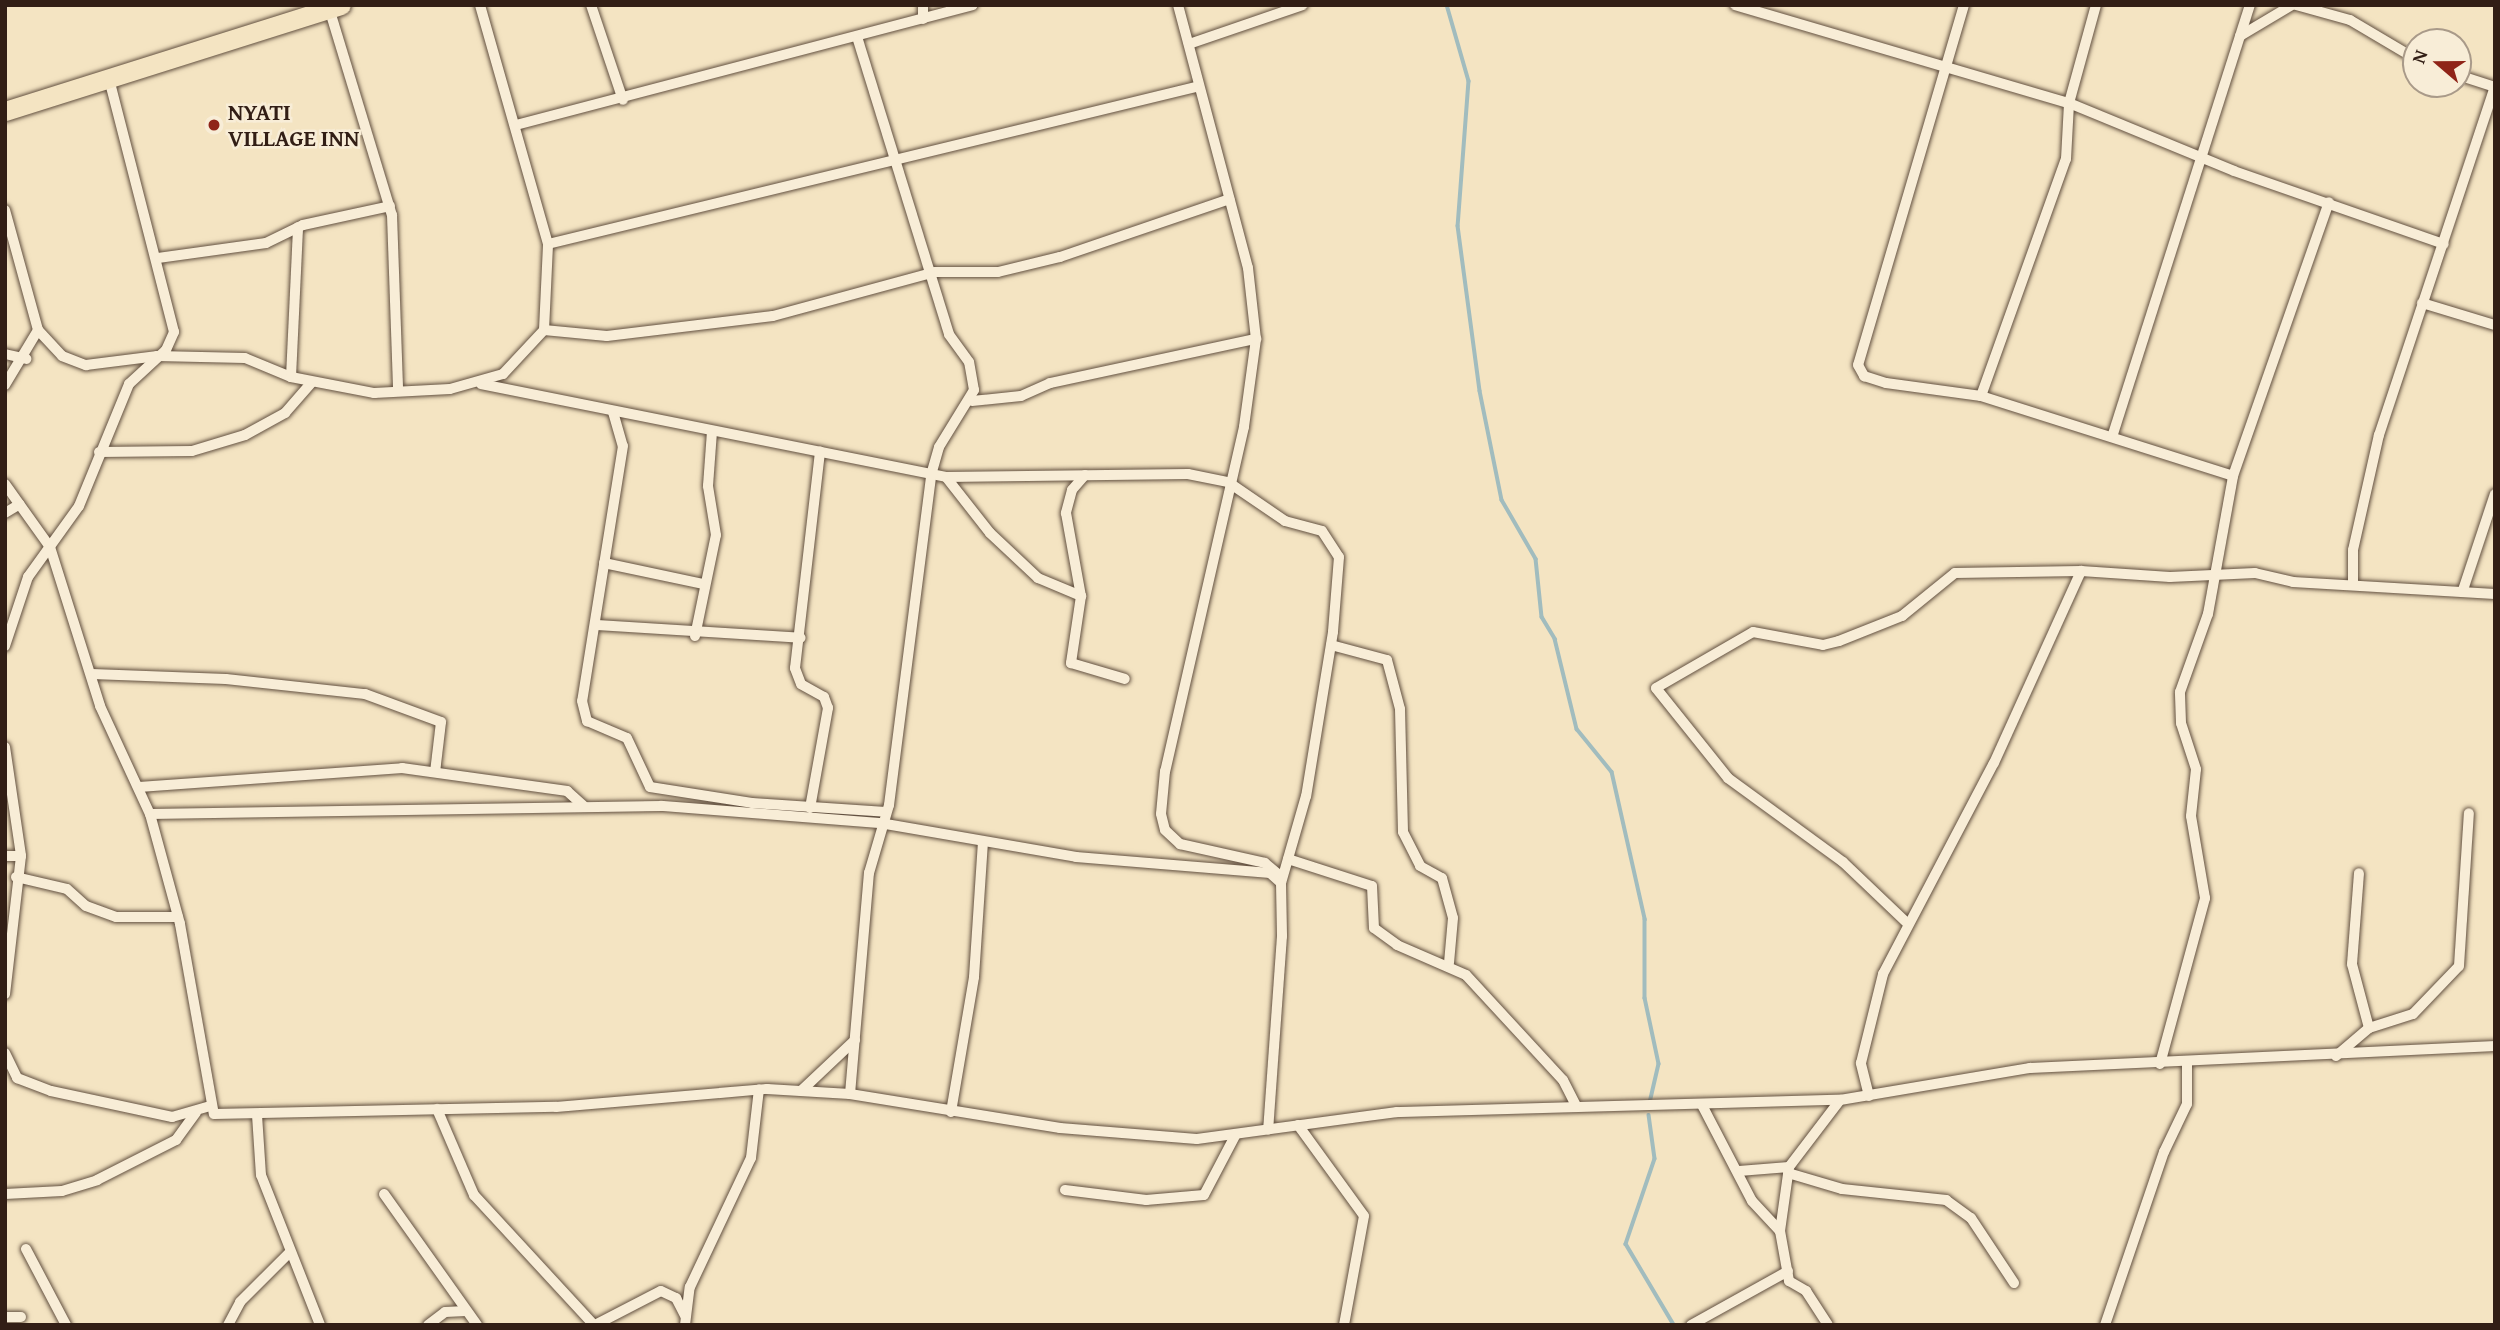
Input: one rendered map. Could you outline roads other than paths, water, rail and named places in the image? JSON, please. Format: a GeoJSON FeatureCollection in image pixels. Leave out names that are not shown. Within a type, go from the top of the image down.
{"type":"FeatureCollection","features":[{"type":"Feature","properties":{"kind":"highway"},"geometry":{"type":"LineString","coordinates":[[5,111],[335,7]]}},
{"type":"Feature","properties":{"kind":"street"},"geometry":{"type":"LineString","coordinates":[[480,5],[548,244],[544,330],[518,362],[481,384]]}},
{"type":"Feature","properties":{"kind":"street"},"geometry":{"type":"LineString","coordinates":[[591,5],[623,100]]}},
{"type":"Feature","properties":{"kind":"street"},"geometry":{"type":"LineString","coordinates":[[923,5],[923,19]]}},
{"type":"Feature","properties":{"kind":"street"},"geometry":{"type":"LineString","coordinates":[[516,125],[859,40],[973,5]]}},
{"type":"Feature","properties":{"kind":"street"},"geometry":{"type":"LineString","coordinates":[[1178,5],[1189,44],[1196,87],[1254,296],[1256,339],[1165,771],[1161,814],[1165,830],[1180,844],[1265,863],[1280,879]]}},
{"type":"Feature","properties":{"kind":"street"},"geometry":{"type":"LineString","coordinates":[[1189,44],[1303,5]]}},
{"type":"Feature","properties":{"kind":"street"},"geometry":{"type":"LineString","coordinates":[[1735,5],[1949,71],[2069,103],[2200,158],[2444,244]]}},
{"type":"Feature","properties":{"kind":"street"},"geometry":{"type":"LineString","coordinates":[[1964,5],[1949,71],[1858,365],[1864,376],[1886,383],[1981,396],[2050,422],[2113,434],[2233,476]]}},
{"type":"Feature","properties":{"kind":"street"},"geometry":{"type":"LineString","coordinates":[[1981,396],[2059,184],[2071,137],[2069,103],[2096,5]]}},
{"type":"Feature","properties":{"kind":"street"},"geometry":{"type":"LineString","coordinates":[[2113,434],[2250,5]]}},
{"type":"Feature","properties":{"kind":"street"},"geometry":{"type":"LineString","coordinates":[[2240,36],[2294,5],[2350,20],[2402,51]]}},
{"type":"Feature","properties":{"kind":"street"},"geometry":{"type":"LineString","coordinates":[[335,7],[390,206],[397,253],[398,391]]}},
{"type":"Feature","properties":{"kind":"street"},"geometry":{"type":"LineString","coordinates":[[850,1094],[869,873],[883,818],[931,475],[939,447],[972,401],[969,362],[949,334],[935,272],[900,158],[859,40]]}},
{"type":"Feature","properties":{"kind":"street"},"geometry":{"type":"LineString","coordinates":[[5,646],[28,577],[79,506],[129,384],[157,356],[174,332],[158,258],[109,79]]}},
{"type":"Feature","properties":{"kind":"street"},"geometry":{"type":"LineString","coordinates":[[2353,582],[2353,550],[2379,435],[2495,87],[2472,80]]}},
{"type":"Feature","properties":{"kind":"street"},"geometry":{"type":"LineString","coordinates":[[548,244],[1196,87]]}},
{"type":"Feature","properties":{"kind":"street"},"geometry":{"type":"LineString","coordinates":[[544,330],[607,336],[720,324],[817,307],[935,272],[998,272],[1047,260],[1229,199]]}},
{"type":"Feature","properties":{"kind":"street"},"geometry":{"type":"LineString","coordinates":[[2160,1064],[2203,909],[2191,816],[2196,769],[2179,707],[2217,571],[2233,476],[2329,202]]}},
{"type":"Feature","properties":{"kind":"street"},"geometry":{"type":"LineString","coordinates":[[158,258],[266,243],[298,228],[390,206]]}},
{"type":"Feature","properties":{"kind":"street"},"geometry":{"type":"LineString","coordinates":[[5,211],[38,330],[62,356],[86,366],[157,356],[245,358],[291,377],[312,382],[398,391],[481,384],[946,477],[1188,474],[1228,482],[1285,521],[1332,538],[1340,571],[1331,645],[1288,859],[1280,879],[1268,1129]]}},
{"type":"Feature","properties":{"kind":"street"},"geometry":{"type":"LineString","coordinates":[[291,377],[298,228]]}},
{"type":"Feature","properties":{"kind":"street"},"geometry":{"type":"LineString","coordinates":[[2422,303],[2495,325]]}},
{"type":"Feature","properties":{"kind":"street"},"geometry":{"type":"LineString","coordinates":[[5,385],[26,359],[38,330]]}},
{"type":"Feature","properties":{"kind":"street"},"geometry":{"type":"LineString","coordinates":[[972,401],[1021,396],[1049,383],[1256,339]]}},
{"type":"Feature","properties":{"kind":"street"},"geometry":{"type":"LineString","coordinates":[[5,354],[26,359]]}},
{"type":"Feature","properties":{"kind":"street"},"geometry":{"type":"LineString","coordinates":[[99,452],[191,452],[245,435],[285,413],[312,382]]}},
{"type":"Feature","properties":{"kind":"street"},"geometry":{"type":"LineString","coordinates":[[613,412],[623,446],[583,715],[592,725],[627,738],[650,787],[883,818],[983,843],[1280,879]]}},
{"type":"Feature","properties":{"kind":"street"},"geometry":{"type":"LineString","coordinates":[[695,635],[716,535],[708,486],[712,431]]}},
{"type":"Feature","properties":{"kind":"street"},"geometry":{"type":"LineString","coordinates":[[810,808],[829,725],[824,697],[796,677],[820,452]]}},
{"type":"Feature","properties":{"kind":"street"},"geometry":{"type":"LineString","coordinates":[[1085,475],[1072,490],[1066,513],[1081,596],[1071,663],[1125,679]]}},
{"type":"Feature","properties":{"kind":"street"},"geometry":{"type":"LineString","coordinates":[[946,477],[990,533],[1038,578],[1081,596]]}},
{"type":"Feature","properties":{"kind":"street"},"geometry":{"type":"LineString","coordinates":[[5,484],[50,547],[113,739],[150,814],[178,917],[208,1107],[220,1116],[621,1103],[759,1089],[802,1090],[850,1094],[951,1112],[1175,1139],[1235,1136],[1397,1112],[1840,1100],[2030,1068],[2187,1063],[2218,1056],[2336,1056],[2463,1043],[2495,1046]]}},
{"type":"Feature","properties":{"kind":"street"},"geometry":{"type":"LineString","coordinates":[[2463,590],[2495,494]]}},
{"type":"Feature","properties":{"kind":"street"},"geometry":{"type":"LineString","coordinates":[[5,513],[20,504]]}},
{"type":"Feature","properties":{"kind":"street"},"geometry":{"type":"LineString","coordinates":[[604,563],[704,584]]}},
{"type":"Feature","properties":{"kind":"street"},"geometry":{"type":"LineString","coordinates":[[1869,1096],[1861,1063],[1870,1011],[1906,922],[1994,763],[2081,571]]}},
{"type":"Feature","properties":{"kind":"street"},"geometry":{"type":"LineString","coordinates":[[1906,922],[1843,862],[1728,778],[1656,688],[1753,632],[1823,645],[1839,642],[1902,616],[1955,573],[2081,571],[2170,577],[2217,571],[2293,582],[2353,582],[2380,589],[2463,590],[2495,594]]}},
{"type":"Feature","properties":{"kind":"street"},"geometry":{"type":"LineString","coordinates":[[5,610],[13,622]]}},
{"type":"Feature","properties":{"kind":"street"},"geometry":{"type":"LineString","coordinates":[[597,625],[695,635],[710,630],[802,638]]}},
{"type":"Feature","properties":{"kind":"street"},"geometry":{"type":"LineString","coordinates":[[1331,645],[1387,660],[1400,709],[1403,832],[1420,866],[1442,878],[1453,918],[1449,963]]}},
{"type":"Feature","properties":{"kind":"street"},"geometry":{"type":"LineString","coordinates":[[92,674],[226,679],[365,694],[441,722],[435,772]]}},
{"type":"Feature","properties":{"kind":"street"},"geometry":{"type":"LineString","coordinates":[[5,747],[21,856],[16,877],[5,994]]}},
{"type":"Feature","properties":{"kind":"street"},"geometry":{"type":"LineString","coordinates":[[139,787],[353,769],[435,772],[567,791],[585,807]]}},
{"type":"Feature","properties":{"kind":"street"},"geometry":{"type":"LineString","coordinates":[[150,814],[662,806],[883,818]]}},
{"type":"Feature","properties":{"kind":"street"},"geometry":{"type":"LineString","coordinates":[[2336,1056],[2369,1028],[2413,1014],[2459,966],[2469,813]]}},
{"type":"Feature","properties":{"kind":"street"},"geometry":{"type":"LineString","coordinates":[[951,1112],[974,977],[983,843]]}},
{"type":"Feature","properties":{"kind":"street"},"geometry":{"type":"LineString","coordinates":[[5,856],[21,856]]}},
{"type":"Feature","properties":{"kind":"street"},"geometry":{"type":"LineString","coordinates":[[1288,859],[1372,886],[1371,920],[1379,933],[1449,963],[1563,1080],[1577,1107]]}},
{"type":"Feature","properties":{"kind":"street"},"geometry":{"type":"LineString","coordinates":[[2360,873],[2352,964],[2369,1028]]}},
{"type":"Feature","properties":{"kind":"street"},"geometry":{"type":"LineString","coordinates":[[16,877],[67,889],[86,906],[116,917],[178,917]]}},
{"type":"Feature","properties":{"kind":"street"},"geometry":{"type":"LineString","coordinates":[[802,1090],[855,1040]]}},
{"type":"Feature","properties":{"kind":"street"},"geometry":{"type":"LineString","coordinates":[[5,1053],[17,1078],[51,1091],[172,1117],[208,1107]]}},
{"type":"Feature","properties":{"kind":"street"},"geometry":{"type":"LineString","coordinates":[[2105,1325],[2164,1152],[2188,1104],[2187,1063]]}},
{"type":"Feature","properties":{"kind":"street"},"geometry":{"type":"LineString","coordinates":[[685,1320],[700,1264],[751,1158],[759,1089]]}},
{"type":"Feature","properties":{"kind":"street"},"geometry":{"type":"LineString","coordinates":[[1828,1325],[1806,1291],[1789,1281],[1780,1231],[1789,1170],[1840,1100]]}},
{"type":"Feature","properties":{"kind":"street"},"geometry":{"type":"LineString","coordinates":[[1702,1105],[1717,1142],[1739,1171],[1752,1201],[1780,1231]]}},
{"type":"Feature","properties":{"kind":"street"},"geometry":{"type":"LineString","coordinates":[[436,1109],[474,1195],[594,1325],[661,1291],[676,1298],[685,1320]]}},
{"type":"Feature","properties":{"kind":"street"},"geometry":{"type":"LineString","coordinates":[[5,1194],[97,1180],[176,1140],[196,1112]]}},
{"type":"Feature","properties":{"kind":"street"},"geometry":{"type":"LineString","coordinates":[[257,1115],[261,1175],[288,1254],[320,1325]]}},
{"type":"Feature","properties":{"kind":"street"},"geometry":{"type":"LineString","coordinates":[[1298,1125],[1364,1216],[1344,1325]]}},
{"type":"Feature","properties":{"kind":"street"},"geometry":{"type":"LineString","coordinates":[[1065,1190],[1146,1199],[1204,1195],[1235,1136]]}},
{"type":"Feature","properties":{"kind":"street"},"geometry":{"type":"LineString","coordinates":[[1739,1171],[1789,1170],[1842,1189],[1946,1200],[1971,1218],[2014,1283]]}},
{"type":"Feature","properties":{"kind":"street"},"geometry":{"type":"LineString","coordinates":[[384,1194],[477,1325]]}},
{"type":"Feature","properties":{"kind":"street"},"geometry":{"type":"LineString","coordinates":[[26,1249],[66,1325]]}},
{"type":"Feature","properties":{"kind":"street"},"geometry":{"type":"LineString","coordinates":[[228,1325],[240,1303],[288,1254]]}},
{"type":"Feature","properties":{"kind":"street"},"geometry":{"type":"LineString","coordinates":[[1692,1325],[1788,1271]]}},
{"type":"Feature","properties":{"kind":"street"},"geometry":{"type":"LineString","coordinates":[[428,1325],[445,1312],[466,1311]]}},
{"type":"Feature","properties":{"kind":"street"},"geometry":{"type":"LineString","coordinates":[[5,1317],[22,1317]]}},
{"type":"Feature","properties":{"kind":"waterway"},"geometry":{"type":"LineString","coordinates":[[1447,5],[1469,81],[1458,226],[1480,391],[1502,500],[1536,559],[1542,617],[1555,639],[1577,729],[1612,772],[1645,919],[1645,998],[1659,1064],[1651,1100]]}},
{"type":"Feature","properties":{"kind":"waterway"},"geometry":{"type":"LineString","coordinates":[[1649,1115],[1655,1159],[1626,1244],[1674,1325]]}},
{"type":"Feature","properties":{"kind":"place","name":"NYATI VILLAGE INN"},"geometry":{"type":"Point","coordinates":[214,125]}}]}
